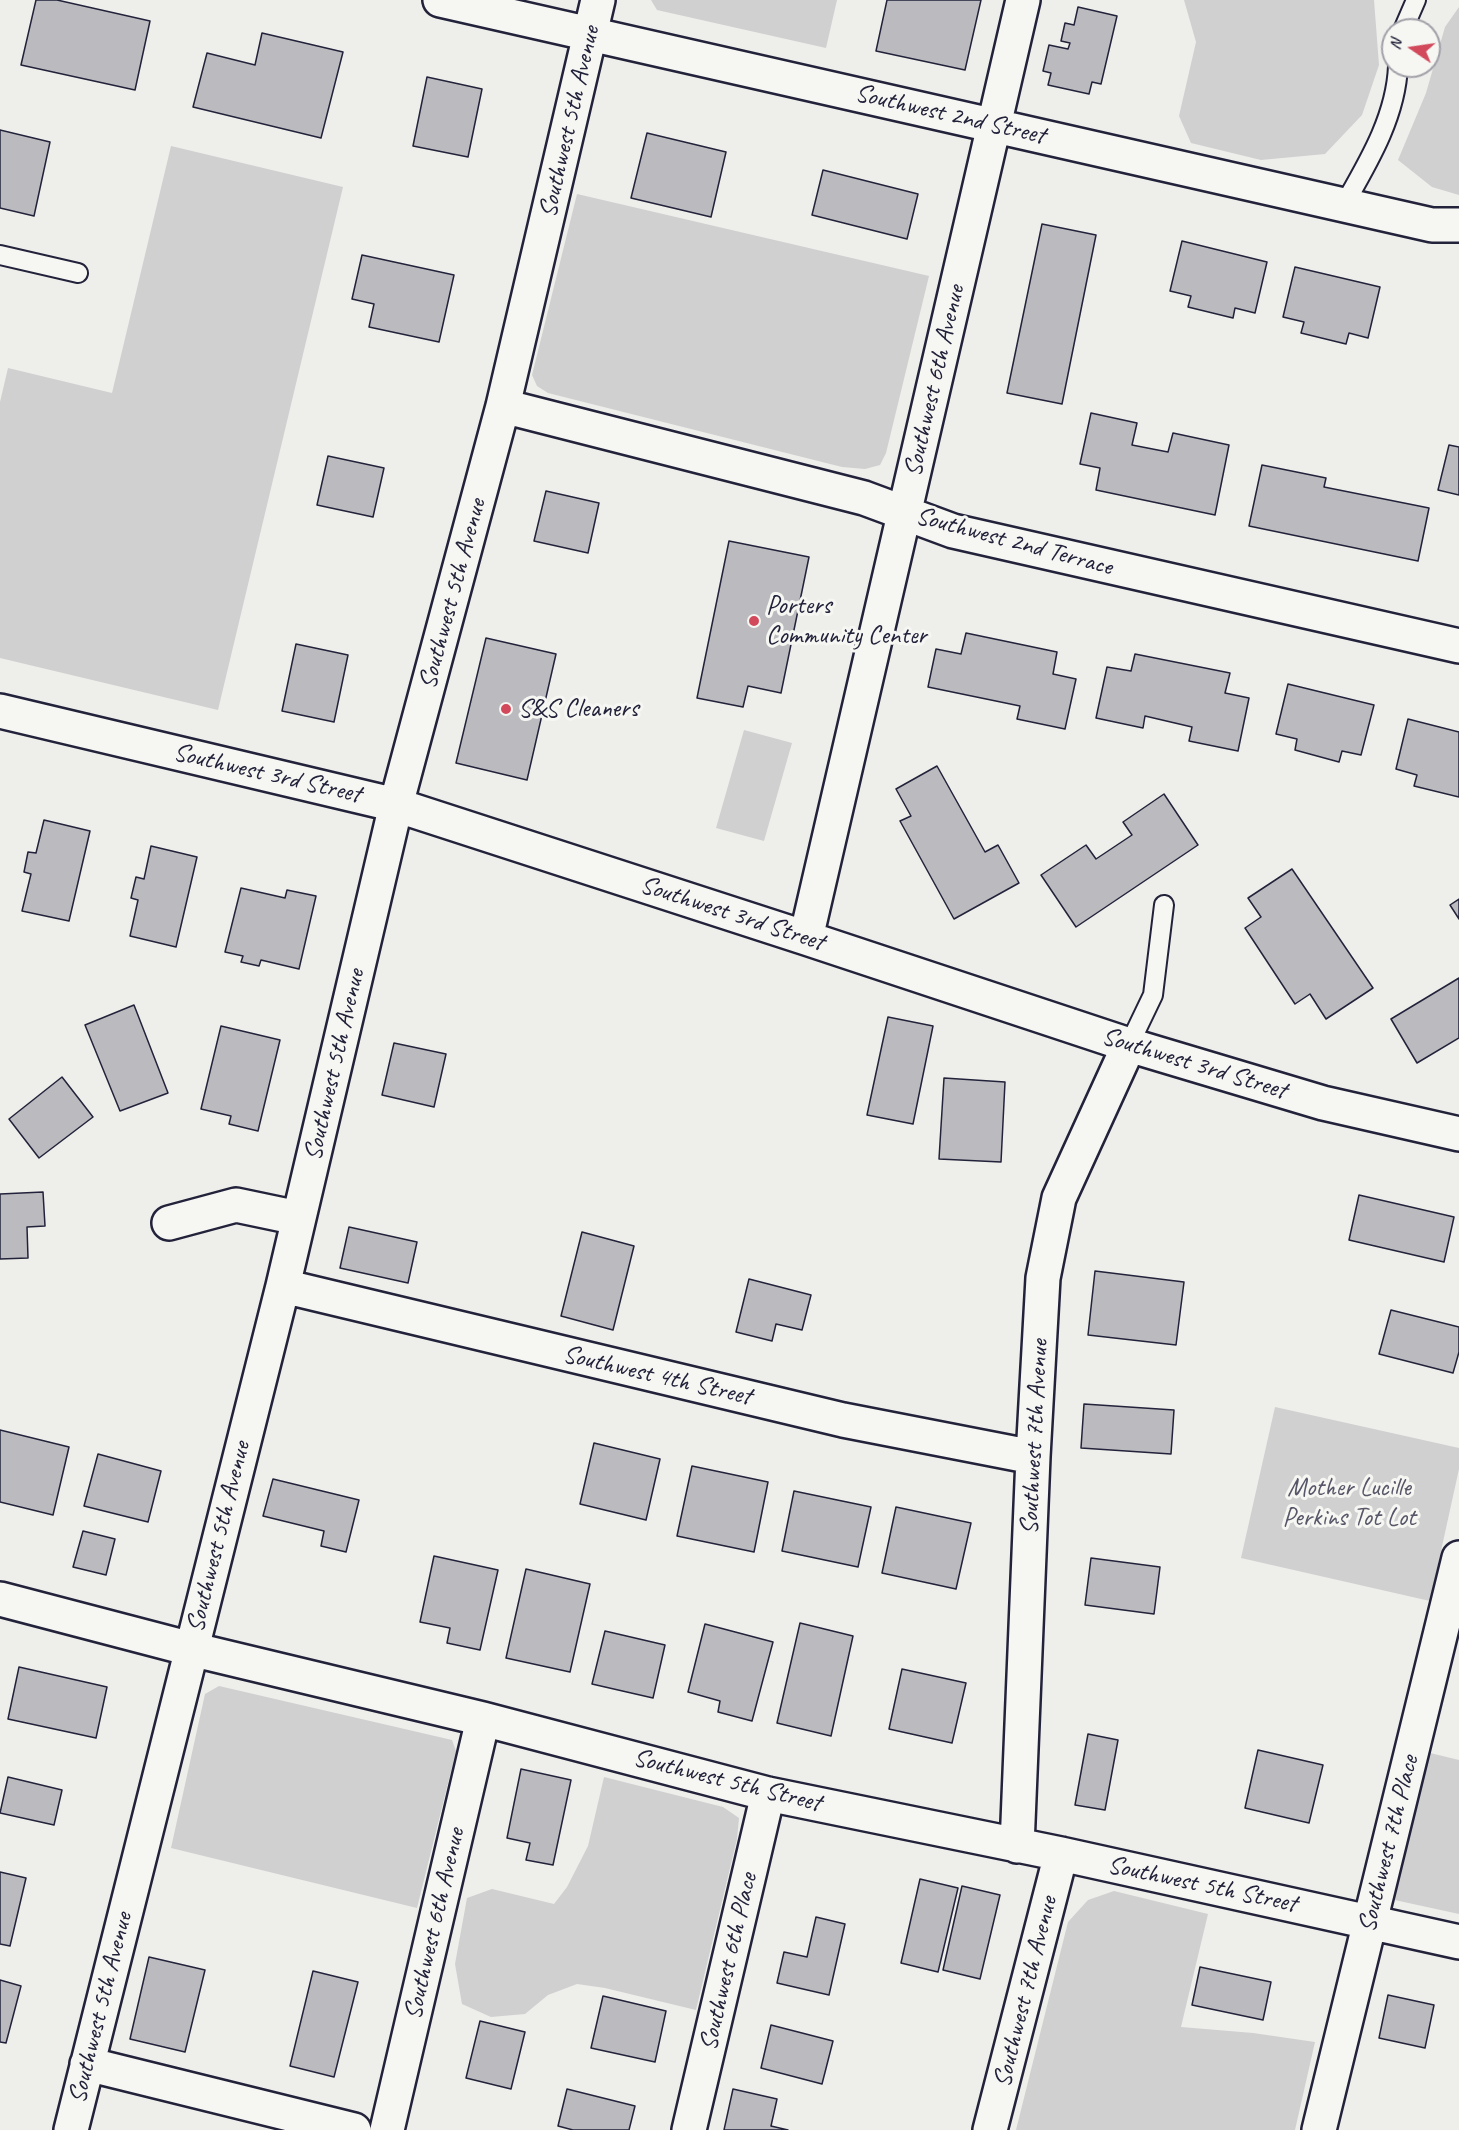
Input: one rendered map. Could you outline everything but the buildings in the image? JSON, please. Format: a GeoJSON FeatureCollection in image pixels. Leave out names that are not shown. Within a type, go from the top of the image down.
{"type":"FeatureCollection","features":[{"type":"Feature","properties":{"kind":"street","name":"Southwest 2nd Street"},"geometry":{"type":"LineString","coordinates":[[440,0],[1345,203],[1432,225],[1459,225]]}},
{"type":"Feature","properties":{"kind":"street","name":"Southwest 5th Avenue"},"geometry":{"type":"LineString","coordinates":[[71,2130],[283,1286],[396,805],[503,406],[598,0]]}},
{"type":"Feature","properties":{"kind":"street","name":"Southwest 6th Avenue"},"geometry":{"type":"LineString","coordinates":[[806,938],[1023,0]]}},
{"type":"Feature","properties":{"kind":"street","name":"Southwest 2nd Terrace"},"geometry":{"type":"LineString","coordinates":[[503,406],[864,498],[953,531],[1459,646]]}},
{"type":"Feature","properties":{"kind":"street","name":"Southwest 3rd Street"},"geometry":{"type":"LineString","coordinates":[[0,711],[396,805],[1129,1045],[1323,1103],[1459,1134]]}},
{"type":"Feature","properties":{"kind":"street","name":"Southwest 7th Avenue"},"geometry":{"type":"LineString","coordinates":[[1017,1845],[1043,1278],[1059,1198],[1129,1045]]}},
{"type":"Feature","properties":{"kind":"street"},"geometry":{"type":"LineString","coordinates":[[169,1223],[236,1205],[298,1218]]}},
{"type":"Feature","properties":{"kind":"street","name":"Southwest 4th Street"},"geometry":{"type":"LineString","coordinates":[[283,1286],[832,1418],[1033,1457]]}},
{"type":"Feature","properties":{"kind":"street","name":"Southwest 7th Place"},"geometry":{"type":"LineString","coordinates":[[1318,2130],[1459,1558]]}},
{"type":"Feature","properties":{"kind":"street","name":"Southwest 5th Street"},"geometry":{"type":"LineString","coordinates":[[0,1599],[191,1649],[483,1719],[768,1794],[1061,1854],[1459,1942]]}},
{"type":"Feature","properties":{"kind":"street","name":"Southwest 6th Avenue"},"geometry":{"type":"LineString","coordinates":[[387,2130],[483,1719]]}},
{"type":"Feature","properties":{"kind":"street","name":"Southwest 6th Place"},"geometry":{"type":"LineString","coordinates":[[689,2130],[768,1794]]}},
{"type":"Feature","properties":{"kind":"street","name":"Southwest 7th Avenue"},"geometry":{"type":"LineString","coordinates":[[990,2130],[1061,1854]]}},
{"type":"Feature","properties":{"kind":"street"},"geometry":{"type":"LineString","coordinates":[[87,2064],[354,2130]]}},
{"type":"Feature","properties":{"kind":"lane"},"geometry":{"type":"LineString","coordinates":[[1408,18],[1416,0]]}},
{"type":"Feature","properties":{"kind":"lane"},"geometry":{"type":"LineString","coordinates":[[1345,203],[1374,154],[1393,101],[1396,78]]}},
{"type":"Feature","properties":{"kind":"lane"},"geometry":{"type":"LineString","coordinates":[[0,255],[78,273]]}},
{"type":"Feature","properties":{"kind":"lane"},"geometry":{"type":"LineString","coordinates":[[1129,1045],[1154,994],[1164,905]]}},
{"type":"Feature","properties":{"kind":"green space"},"geometry":{"type":"Polygon","coordinates":[[[651,0],[837,0],[826,48],[657,10],[651,0]]]}},
{"type":"Feature","properties":{"kind":"green space"},"geometry":{"type":"Polygon","coordinates":[[[1184,0],[1374,0],[1379,65],[1362,115],[1325,154],[1261,160],[1191,143],[1179,116],[1196,42],[1184,0]]]}},
{"type":"Feature","properties":{"kind":"green space"},"geometry":{"type":"Polygon","coordinates":[[[1459,7],[1459,195],[1432,187],[1398,160],[1430,78],[1441,78],[1441,41],[1445,27],[1459,7]]]}},
{"type":"Feature","properties":{"kind":"green space"},"geometry":{"type":"Polygon","coordinates":[[[171,146],[343,187],[218,710],[0,658],[0,402],[8,368],[112,393],[171,146]]]}},
{"type":"Feature","properties":{"kind":"green space"},"geometry":{"type":"Polygon","coordinates":[[[577,194],[929,276],[886,453],[880,465],[865,469],[842,467],[548,393],[537,386],[532,375],[577,194]]]}},
{"type":"Feature","properties":{"kind":"green space"},"geometry":{"type":"Polygon","coordinates":[[[744,730],[792,743],[764,841],[716,828],[744,730]]]}},
{"type":"Feature","properties":{"kind":"green space","name":"Mother Lucille Perkins Tot Lot"},"geometry":{"type":"Polygon","coordinates":[[[1275,1407],[1459,1448],[1459,1469],[1430,1601],[1241,1558],[1275,1407]]]}},
{"type":"Feature","properties":{"kind":"green space"},"geometry":{"type":"Polygon","coordinates":[[[219,1686],[452,1740],[456,1751],[417,1908],[171,1848],[205,1694],[219,1686]]]}},
{"type":"Feature","properties":{"kind":"green space"},"geometry":{"type":"Polygon","coordinates":[[[1426,1752],[1459,1760],[1459,1914],[1390,1899],[1426,1752]]]}},
{"type":"Feature","properties":{"kind":"green space"},"geometry":{"type":"Polygon","coordinates":[[[604,1777],[723,1807],[739,1818],[737,1839],[696,2010],[605,1988],[577,1984],[548,1995],[525,2014],[491,2017],[462,2004],[455,1964],[467,1898],[492,1889],[554,1904],[567,1887],[588,1846],[604,1777]]]}},
{"type":"Feature","properties":{"kind":"green space"},"geometry":{"type":"Polygon","coordinates":[[[1114,1891],[1208,1914],[1181,2027],[1253,2033],[1315,2042],[1295,2130],[1016,2130],[1068,1922],[1088,1900],[1114,1891]]]}},
{"type":"Feature","properties":{"kind":"place","name":"Porters Community Center"},"geometry":{"type":"Point","coordinates":[754,621]}},
{"type":"Feature","properties":{"kind":"place","name":"S&S Cleaners"},"geometry":{"type":"Point","coordinates":[506,709]}}]}
